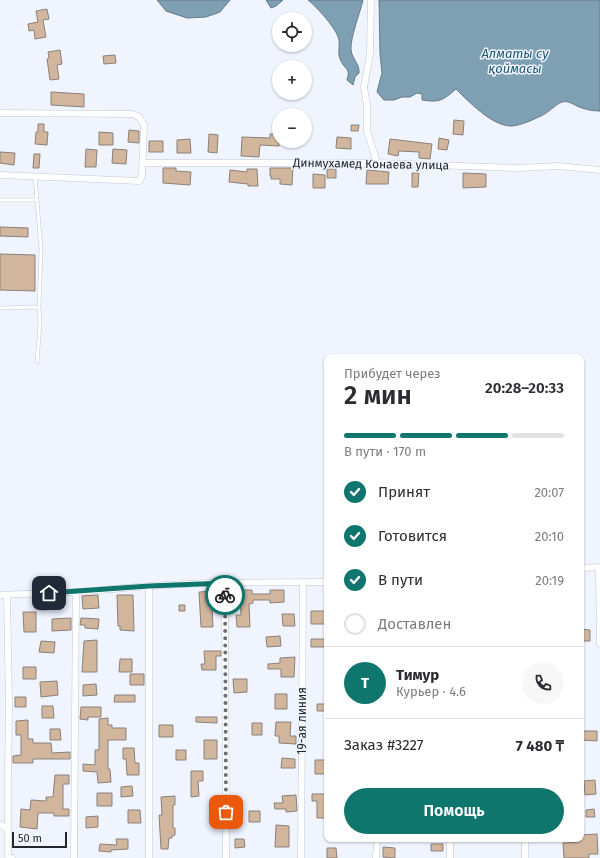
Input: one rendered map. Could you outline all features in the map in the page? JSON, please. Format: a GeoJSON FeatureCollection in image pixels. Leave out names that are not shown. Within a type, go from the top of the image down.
{"type":"FeatureCollection","features":[{"type":"Feature","properties":{"kind":"street"},"geometry":{"type":"LineString","coordinates":[[371,0],[370,54],[364,87],[367,106],[367,131],[377,163]]}},
{"type":"Feature","properties":{"kind":"street"},"geometry":{"type":"LineString","coordinates":[[0,113],[133,114],[139,116],[144,125],[142,175],[140,181],[0,175]]}},
{"type":"Feature","properties":{"kind":"street","name":"Динмухамед Конаева улица"},"geometry":{"type":"LineString","coordinates":[[142,163],[377,163],[518,168],[558,166],[600,170]]}},
{"type":"Feature","properties":{"kind":"street"},"geometry":{"type":"LineString","coordinates":[[584,568],[599,568],[600,644]]}},
{"type":"Feature","properties":{"kind":"street"},"geometry":{"type":"LineString","coordinates":[[10,857],[8,830],[8,778],[10,704],[3,595],[76,592],[149,586],[225,583],[324,582]]}},
{"type":"Feature","properties":{"kind":"street"},"geometry":{"type":"LineString","coordinates":[[225,583],[226,858]]}},
{"type":"Feature","properties":{"kind":"street","name":"19-ая линия"},"geometry":{"type":"LineString","coordinates":[[301,858],[303,583]]}},
{"type":"Feature","properties":{"kind":"street"},"geometry":{"type":"LineString","coordinates":[[149,586],[149,858]]}},
{"type":"Feature","properties":{"kind":"street"},"geometry":{"type":"LineString","coordinates":[[74,858],[76,592]]}},
{"type":"Feature","properties":{"kind":"street"},"geometry":{"type":"LineString","coordinates":[[0,824],[8,830]]}},
{"type":"Feature","properties":{"kind":"street"},"geometry":{"type":"LineString","coordinates":[[376,842],[376,858]]}},
{"type":"Feature","properties":{"kind":"street"},"geometry":{"type":"LineString","coordinates":[[450,842],[450,858]]}},
{"type":"Feature","properties":{"kind":"street"},"geometry":{"type":"LineString","coordinates":[[525,842],[525,858]]}},
{"type":"Feature","properties":{"kind":"lane"},"geometry":{"type":"LineString","coordinates":[[35,177],[41,249],[39,307],[40,324],[37,362]]}},
{"type":"Feature","properties":{"kind":"lane"},"geometry":{"type":"LineString","coordinates":[[0,200],[37,200]]}},
{"type":"Feature","properties":{"kind":"lane"},"geometry":{"type":"LineString","coordinates":[[0,308],[39,307]]}},
{"type":"Feature","properties":{"kind":"water"},"geometry":{"type":"Polygon","coordinates":[[[157,0],[230,0],[220,12],[206,17],[187,18],[166,11],[157,0]]]}},
{"type":"Feature","properties":{"kind":"water"},"geometry":{"type":"Polygon","coordinates":[[[266,0],[283,0],[271,8],[266,0]]]}},
{"type":"Feature","properties":{"kind":"water"},"geometry":{"type":"Polygon","coordinates":[[[308,0],[363,0],[351,45],[351,50],[359,70],[353,85],[347,80],[348,71],[340,58],[339,40],[335,30],[326,18],[308,0]]]}},
{"type":"Feature","properties":{"kind":"water","name":"Алматы су қоймасы"},"geometry":{"type":"Polygon","coordinates":[[[379,0],[600,0],[600,111],[593,111],[579,107],[570,102],[562,102],[541,116],[512,126],[505,125],[489,118],[456,89],[441,100],[437,101],[422,100],[422,94],[417,93],[410,97],[384,100],[377,92],[382,73],[380,54],[379,0]]]}},
{"type":"Feature","properties":{"kind":"building"},"geometry":{"type":"Polygon","coordinates":[[[47,9],[49,19],[43,20],[46,37],[35,39],[34,30],[29,31],[28,24],[38,22],[36,11],[47,9]]]}},
{"type":"Feature","properties":{"kind":"building"},"geometry":{"type":"Polygon","coordinates":[[[60,50],[62,64],[57,65],[59,79],[50,80],[47,59],[49,58],[48,52],[60,50]]]}},
{"type":"Feature","properties":{"kind":"building"},"geometry":{"type":"Polygon","coordinates":[[[115,55],[116,63],[104,64],[103,56],[115,55]]]}},
{"type":"Feature","properties":{"kind":"building"},"geometry":{"type":"Polygon","coordinates":[[[51,92],[84,94],[84,107],[51,105],[51,92]]]}},
{"type":"Feature","properties":{"kind":"building"},"geometry":{"type":"Polygon","coordinates":[[[454,120],[464,121],[463,135],[453,134],[454,120]]]}},
{"type":"Feature","properties":{"kind":"building"},"geometry":{"type":"Polygon","coordinates":[[[38,124],[44,124],[44,132],[48,132],[47,145],[35,144],[38,124]]]}},
{"type":"Feature","properties":{"kind":"building"},"geometry":{"type":"Polygon","coordinates":[[[351,125],[359,125],[358,131],[351,131],[351,125]]]}},
{"type":"Feature","properties":{"kind":"building"},"geometry":{"type":"Polygon","coordinates":[[[129,130],[139,131],[139,143],[128,142],[129,130]]]}},
{"type":"Feature","properties":{"kind":"building"},"geometry":{"type":"Polygon","coordinates":[[[99,132],[113,133],[113,145],[99,145],[99,132]]]}},
{"type":"Feature","properties":{"kind":"building"},"geometry":{"type":"Polygon","coordinates":[[[209,134],[218,135],[217,153],[208,152],[209,134]]]}},
{"type":"Feature","properties":{"kind":"building"},"geometry":{"type":"Polygon","coordinates":[[[270,134],[272,134],[272,146],[260,145],[259,157],[241,156],[242,137],[270,138],[270,134]]]}},
{"type":"Feature","properties":{"kind":"building"},"geometry":{"type":"Polygon","coordinates":[[[337,137],[351,138],[351,149],[336,148],[337,137]]]}},
{"type":"Feature","properties":{"kind":"building"},"geometry":{"type":"Polygon","coordinates":[[[439,138],[449,140],[447,150],[438,149],[439,138]]]}},
{"type":"Feature","properties":{"kind":"building"},"geometry":{"type":"Polygon","coordinates":[[[190,139],[191,153],[177,153],[177,140],[190,139]]]}},
{"type":"Feature","properties":{"kind":"building"},"geometry":{"type":"Polygon","coordinates":[[[390,139],[432,144],[430,159],[419,158],[419,152],[399,151],[398,156],[388,154],[390,139]]]}},
{"type":"Feature","properties":{"kind":"building"},"geometry":{"type":"Polygon","coordinates":[[[149,141],[163,141],[163,152],[149,152],[149,141]]]}},
{"type":"Feature","properties":{"kind":"building"},"geometry":{"type":"Polygon","coordinates":[[[86,149],[97,150],[96,167],[85,167],[86,149]]]}},
{"type":"Feature","properties":{"kind":"building"},"geometry":{"type":"Polygon","coordinates":[[[113,149],[127,150],[126,164],[112,163],[113,149]]]}},
{"type":"Feature","properties":{"kind":"building"},"geometry":{"type":"Polygon","coordinates":[[[0,152],[15,153],[14,165],[0,163],[0,152]]]}},
{"type":"Feature","properties":{"kind":"building"},"geometry":{"type":"Polygon","coordinates":[[[34,154],[40,154],[39,168],[33,168],[34,154]]]}},
{"type":"Feature","properties":{"kind":"building"},"geometry":{"type":"Polygon","coordinates":[[[163,168],[176,168],[176,171],[191,172],[190,185],[163,183],[163,168]]]}},
{"type":"Feature","properties":{"kind":"building"},"geometry":{"type":"Polygon","coordinates":[[[270,168],[293,168],[292,185],[280,184],[280,179],[271,179],[270,168]]]}},
{"type":"Feature","properties":{"kind":"building"},"geometry":{"type":"Polygon","coordinates":[[[247,169],[257,169],[258,186],[248,186],[248,184],[229,182],[230,170],[247,172],[247,169]]]}},
{"type":"Feature","properties":{"kind":"building"},"geometry":{"type":"Polygon","coordinates":[[[327,169],[336,169],[336,178],[327,178],[327,169]]]}},
{"type":"Feature","properties":{"kind":"building"},"geometry":{"type":"Polygon","coordinates":[[[367,170],[389,172],[388,184],[366,184],[367,170]]]}},
{"type":"Feature","properties":{"kind":"building"},"geometry":{"type":"Polygon","coordinates":[[[412,173],[419,173],[418,187],[412,187],[412,173]]]}},
{"type":"Feature","properties":{"kind":"building"},"geometry":{"type":"Polygon","coordinates":[[[463,173],[486,174],[486,187],[463,188],[463,173]]]}},
{"type":"Feature","properties":{"kind":"building"},"geometry":{"type":"Polygon","coordinates":[[[313,174],[325,175],[325,188],[313,188],[313,174]]]}},
{"type":"Feature","properties":{"kind":"building"},"geometry":{"type":"Polygon","coordinates":[[[0,227],[28,228],[28,237],[0,236],[0,227]]]}},
{"type":"Feature","properties":{"kind":"building"},"geometry":{"type":"Polygon","coordinates":[[[0,254],[35,255],[35,291],[0,290],[0,254]]]}},
{"type":"Feature","properties":{"kind":"building"},"geometry":{"type":"Polygon","coordinates":[[[240,590],[252,590],[252,594],[270,594],[270,590],[284,590],[284,602],[270,603],[270,600],[253,600],[253,603],[249,604],[250,627],[237,627],[236,615],[241,615],[240,590]]]}},
{"type":"Feature","properties":{"kind":"building"},"geometry":{"type":"Polygon","coordinates":[[[217,591],[218,606],[212,606],[213,627],[201,627],[199,592],[217,591]]]}},
{"type":"Feature","properties":{"kind":"building"},"geometry":{"type":"Polygon","coordinates":[[[98,595],[99,608],[83,609],[82,596],[98,595]]]}},
{"type":"Feature","properties":{"kind":"building"},"geometry":{"type":"Polygon","coordinates":[[[117,595],[133,595],[134,631],[120,630],[120,626],[118,626],[117,595]]]}},
{"type":"Feature","properties":{"kind":"building"},"geometry":{"type":"Polygon","coordinates":[[[54,597],[55,609],[41,610],[40,598],[54,597]]]}},
{"type":"Feature","properties":{"kind":"building"},"geometry":{"type":"Polygon","coordinates":[[[179,605],[185,605],[185,611],[179,611],[179,605]]]}},
{"type":"Feature","properties":{"kind":"building"},"geometry":{"type":"Polygon","coordinates":[[[311,611],[324,611],[324,624],[311,624],[311,611]]]}},
{"type":"Feature","properties":{"kind":"building"},"geometry":{"type":"Polygon","coordinates":[[[23,612],[36,612],[36,632],[24,632],[23,612]]]}},
{"type":"Feature","properties":{"kind":"building"},"geometry":{"type":"Polygon","coordinates":[[[282,614],[294,614],[295,626],[283,626],[282,614]]]}},
{"type":"Feature","properties":{"kind":"building"},"geometry":{"type":"Polygon","coordinates":[[[71,618],[71,630],[52,631],[52,619],[71,618]]]}},
{"type":"Feature","properties":{"kind":"building"},"geometry":{"type":"Polygon","coordinates":[[[81,618],[99,619],[98,629],[85,628],[85,625],[80,625],[81,618]]]}},
{"type":"Feature","properties":{"kind":"building"},"geometry":{"type":"Polygon","coordinates":[[[584,629],[590,630],[590,641],[584,641],[584,629]]]}},
{"type":"Feature","properties":{"kind":"building"},"geometry":{"type":"Polygon","coordinates":[[[280,636],[281,646],[267,647],[266,637],[280,636]]]}},
{"type":"Feature","properties":{"kind":"building"},"geometry":{"type":"Polygon","coordinates":[[[311,639],[324,639],[324,647],[311,647],[311,639]]]}},
{"type":"Feature","properties":{"kind":"building"},"geometry":{"type":"Polygon","coordinates":[[[97,640],[97,672],[82,672],[84,641],[97,640]]]}},
{"type":"Feature","properties":{"kind":"building"},"geometry":{"type":"Polygon","coordinates":[[[41,641],[55,642],[54,653],[39,652],[41,641]]]}},
{"type":"Feature","properties":{"kind":"building"},"geometry":{"type":"Polygon","coordinates":[[[204,651],[221,651],[221,656],[216,656],[216,670],[202,670],[201,664],[205,664],[204,651]]]}},
{"type":"Feature","properties":{"kind":"building"},"geometry":{"type":"Polygon","coordinates":[[[295,657],[294,677],[281,677],[281,669],[268,669],[268,664],[280,663],[280,658],[295,657]]]}},
{"type":"Feature","properties":{"kind":"building"},"geometry":{"type":"Polygon","coordinates":[[[120,659],[132,659],[132,672],[119,672],[120,659]]]}},
{"type":"Feature","properties":{"kind":"building"},"geometry":{"type":"Polygon","coordinates":[[[23,667],[36,667],[36,679],[23,679],[23,667]]]}},
{"type":"Feature","properties":{"kind":"building"},"geometry":{"type":"Polygon","coordinates":[[[130,674],[144,674],[144,685],[130,685],[130,674]]]}},
{"type":"Feature","properties":{"kind":"building"},"geometry":{"type":"Polygon","coordinates":[[[233,679],[247,679],[247,692],[234,693],[233,679]]]}},
{"type":"Feature","properties":{"kind":"building"},"geometry":{"type":"Polygon","coordinates":[[[57,681],[58,695],[41,697],[40,682],[57,681]]]}},
{"type":"Feature","properties":{"kind":"building"},"geometry":{"type":"Polygon","coordinates":[[[96,684],[97,695],[83,696],[83,685],[96,684]]]}},
{"type":"Feature","properties":{"kind":"building"},"geometry":{"type":"Polygon","coordinates":[[[275,694],[287,694],[287,709],[275,709],[275,694]]]}},
{"type":"Feature","properties":{"kind":"building"},"geometry":{"type":"Polygon","coordinates":[[[115,695],[135,695],[135,702],[114,702],[115,695]]]}},
{"type":"Feature","properties":{"kind":"building"},"geometry":{"type":"Polygon","coordinates":[[[15,697],[26,697],[26,707],[15,707],[15,697]]]}},
{"type":"Feature","properties":{"kind":"building"},"geometry":{"type":"Polygon","coordinates":[[[317,704],[324,704],[324,711],[317,711],[317,704]]]}},
{"type":"Feature","properties":{"kind":"building"},"geometry":{"type":"Polygon","coordinates":[[[42,706],[53,706],[54,718],[42,718],[42,706]]]}},
{"type":"Feature","properties":{"kind":"building"},"geometry":{"type":"Polygon","coordinates":[[[81,707],[101,707],[101,717],[88,717],[88,720],[80,719],[81,707]]]}},
{"type":"Feature","properties":{"kind":"building"},"geometry":{"type":"Polygon","coordinates":[[[196,717],[217,717],[217,723],[196,722],[196,717]]]}},
{"type":"Feature","properties":{"kind":"building"},"geometry":{"type":"Polygon","coordinates":[[[108,718],[108,725],[112,725],[112,728],[126,728],[126,740],[108,740],[108,769],[110,769],[111,782],[98,783],[97,772],[83,771],[83,764],[95,765],[95,750],[99,750],[99,719],[108,718]]]}},
{"type":"Feature","properties":{"kind":"building"},"geometry":{"type":"Polygon","coordinates":[[[28,720],[28,739],[33,739],[33,743],[51,743],[52,753],[70,752],[70,759],[33,759],[33,763],[13,763],[13,756],[21,755],[21,735],[16,735],[16,721],[28,720]]]}},
{"type":"Feature","properties":{"kind":"building"},"geometry":{"type":"Polygon","coordinates":[[[276,722],[291,722],[290,736],[296,736],[296,744],[279,743],[279,736],[275,736],[276,722]]]}},
{"type":"Feature","properties":{"kind":"building"},"geometry":{"type":"Polygon","coordinates":[[[252,723],[262,723],[262,735],[252,735],[252,723]]]}},
{"type":"Feature","properties":{"kind":"building"},"geometry":{"type":"Polygon","coordinates":[[[159,725],[173,725],[173,737],[159,737],[159,725]]]}},
{"type":"Feature","properties":{"kind":"building"},"geometry":{"type":"Polygon","coordinates":[[[50,729],[60,729],[61,740],[50,740],[50,729]]]}},
{"type":"Feature","properties":{"kind":"building"},"geometry":{"type":"Polygon","coordinates":[[[584,731],[597,731],[597,741],[584,740],[584,731]]]}},
{"type":"Feature","properties":{"kind":"building"},"geometry":{"type":"Polygon","coordinates":[[[204,740],[217,740],[217,759],[204,759],[204,740]]]}},
{"type":"Feature","properties":{"kind":"building"},"geometry":{"type":"Polygon","coordinates":[[[123,748],[134,748],[135,763],[139,763],[139,775],[127,775],[126,759],[123,759],[123,748]]]}},
{"type":"Feature","properties":{"kind":"building"},"geometry":{"type":"Polygon","coordinates":[[[176,750],[186,750],[186,760],[176,760],[176,750]]]}},
{"type":"Feature","properties":{"kind":"building"},"geometry":{"type":"Polygon","coordinates":[[[282,758],[295,759],[295,768],[281,768],[282,758]]]}},
{"type":"Feature","properties":{"kind":"building"},"geometry":{"type":"Polygon","coordinates":[[[315,760],[324,760],[324,774],[315,774],[315,760]]]}},
{"type":"Feature","properties":{"kind":"building"},"geometry":{"type":"Polygon","coordinates":[[[191,771],[203,771],[203,781],[198,781],[199,796],[191,797],[191,771]]]}},
{"type":"Feature","properties":{"kind":"building"},"geometry":{"type":"Polygon","coordinates":[[[55,775],[69,775],[69,784],[63,784],[63,809],[69,809],[69,816],[54,816],[54,813],[38,813],[37,829],[20,827],[21,809],[30,810],[31,800],[46,801],[46,797],[53,797],[55,775]]]}},
{"type":"Feature","properties":{"kind":"building"},"geometry":{"type":"Polygon","coordinates":[[[595,780],[596,794],[585,795],[584,781],[595,780]]]}},
{"type":"Feature","properties":{"kind":"building"},"geometry":{"type":"Polygon","coordinates":[[[132,786],[133,796],[121,797],[121,787],[132,786]]]}},
{"type":"Feature","properties":{"kind":"building"},"geometry":{"type":"Polygon","coordinates":[[[97,793],[112,793],[112,806],[97,806],[97,793]]]}},
{"type":"Feature","properties":{"kind":"building"},"geometry":{"type":"Polygon","coordinates":[[[312,794],[324,794],[324,818],[317,818],[317,801],[312,801],[312,794]]]}},
{"type":"Feature","properties":{"kind":"building"},"geometry":{"type":"Polygon","coordinates":[[[296,795],[297,811],[286,812],[286,809],[275,809],[274,803],[283,803],[282,796],[296,795]]]}},
{"type":"Feature","properties":{"kind":"building"},"geometry":{"type":"Polygon","coordinates":[[[175,796],[175,805],[173,805],[173,828],[175,828],[175,835],[172,836],[172,838],[169,838],[168,849],[161,849],[159,815],[162,815],[161,797],[175,796]]]}},
{"type":"Feature","properties":{"kind":"building"},"geometry":{"type":"Polygon","coordinates":[[[594,809],[595,817],[586,817],[586,810],[594,809]]]}},
{"type":"Feature","properties":{"kind":"building"},"geometry":{"type":"Polygon","coordinates":[[[128,810],[140,810],[141,823],[128,823],[128,810]]]}},
{"type":"Feature","properties":{"kind":"building"},"geometry":{"type":"Polygon","coordinates":[[[249,811],[260,811],[260,822],[249,822],[249,811]]]}},
{"type":"Feature","properties":{"kind":"building"},"geometry":{"type":"Polygon","coordinates":[[[98,816],[98,827],[86,828],[86,817],[98,816]]]}},
{"type":"Feature","properties":{"kind":"building"},"geometry":{"type":"Polygon","coordinates":[[[276,825],[289,826],[289,847],[275,847],[276,825]]]}},
{"type":"Feature","properties":{"kind":"building"},"geometry":{"type":"Polygon","coordinates":[[[597,834],[598,854],[589,854],[589,858],[564,858],[563,843],[584,842],[584,835],[597,834]]]}},
{"type":"Feature","properties":{"kind":"building"},"geometry":{"type":"Polygon","coordinates":[[[116,839],[128,839],[128,849],[111,850],[111,852],[99,851],[100,844],[117,845],[116,839]]]}},
{"type":"Feature","properties":{"kind":"building"},"geometry":{"type":"Polygon","coordinates":[[[235,839],[244,839],[245,847],[235,848],[235,839]]]}},
{"type":"Feature","properties":{"kind":"building"},"geometry":{"type":"Polygon","coordinates":[[[431,844],[443,844],[443,851],[431,851],[431,844]]]}},
{"type":"Feature","properties":{"kind":"building"},"geometry":{"type":"Polygon","coordinates":[[[383,847],[395,848],[395,858],[383,857],[383,847]]]}},
{"type":"Feature","properties":{"kind":"building"},"geometry":{"type":"Polygon","coordinates":[[[327,848],[336,848],[337,858],[327,858],[327,848]]]}},
{"type":"Feature","properties":{"kind":"way so far"},"geometry":{"type":"LineString","coordinates":[[225,595],[226,812]]}},
{"type":"Feature","properties":{"kind":"route"},"geometry":{"type":"LineString","coordinates":[[49,593],[149,586],[225,583],[225,595]]}}]}
